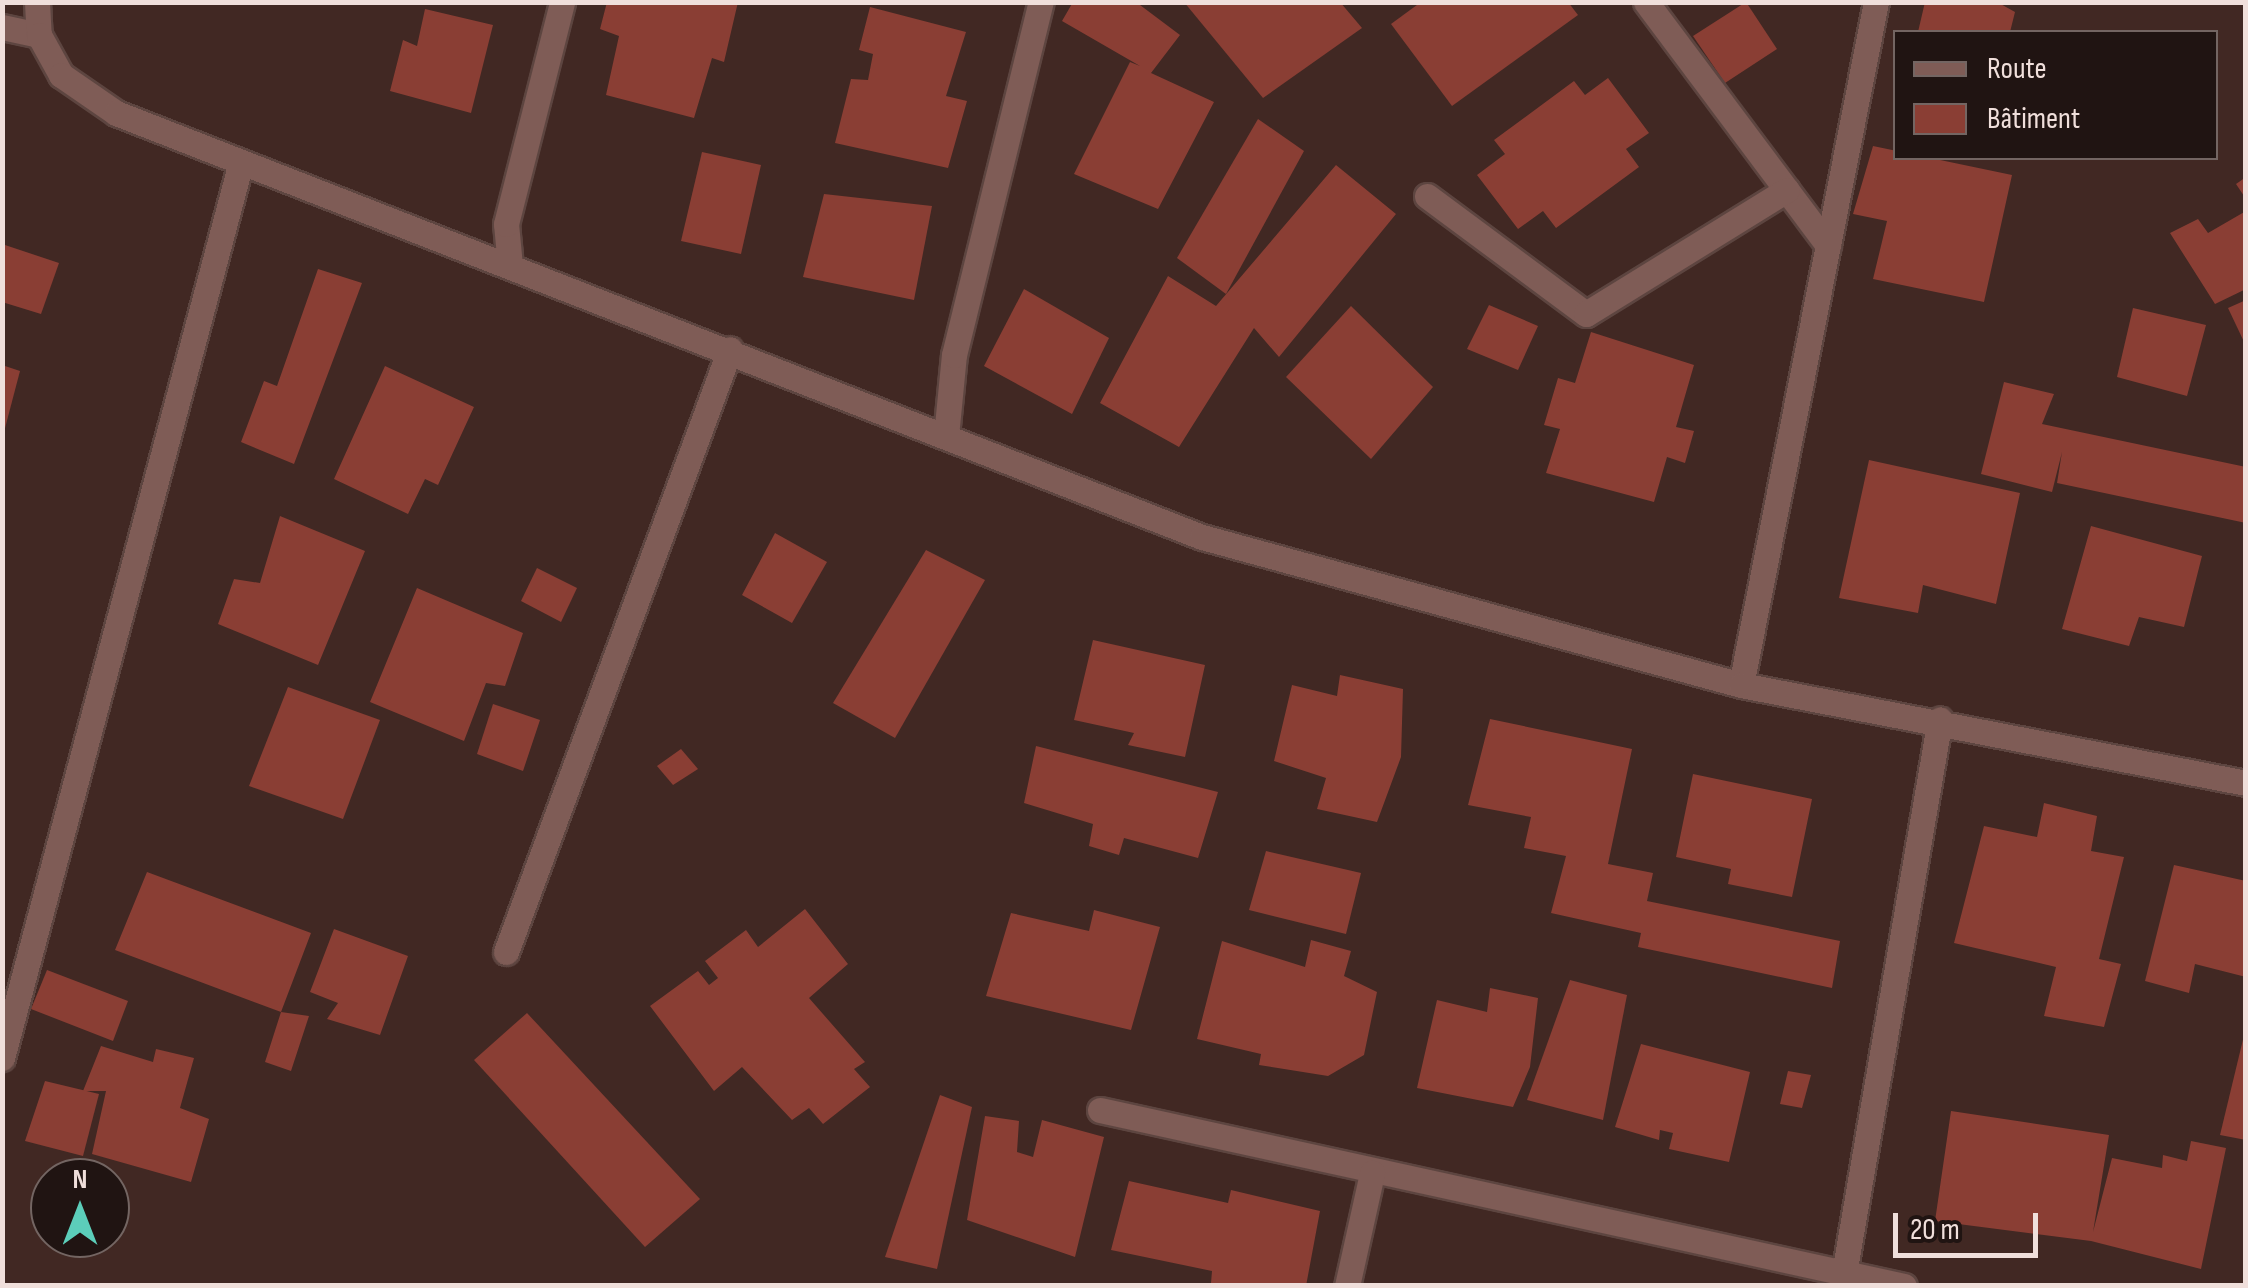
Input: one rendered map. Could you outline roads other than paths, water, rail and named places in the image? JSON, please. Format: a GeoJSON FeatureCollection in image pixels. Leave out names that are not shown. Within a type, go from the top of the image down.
{"type":"FeatureCollection","features":[{"type":"Feature","properties":{"kind":"street"},"geometry":{"type":"LineString","coordinates":[[37,2],[39,36],[61,75],[116,113],[240,166],[730,348],[1202,537],[1740,685],[1940,719],[2246,783]]}},
{"type":"Feature","properties":{"kind":"street"},"geometry":{"type":"LineString","coordinates":[[510,266],[506,224],[562,2]]}},
{"type":"Feature","properties":{"kind":"street"},"geometry":{"type":"LineString","coordinates":[[946,436],[954,355],[1041,2]]}},
{"type":"Feature","properties":{"kind":"street"},"geometry":{"type":"LineString","coordinates":[[1646,2],[1828,245]]}},
{"type":"Feature","properties":{"kind":"street"},"geometry":{"type":"LineString","coordinates":[[1740,685],[1876,2]]}},
{"type":"Feature","properties":{"kind":"street"},"geometry":{"type":"LineString","coordinates":[[2,27],[39,36]]}},
{"type":"Feature","properties":{"kind":"street"},"geometry":{"type":"LineString","coordinates":[[2,1058],[240,166]]}},
{"type":"Feature","properties":{"kind":"street"},"geometry":{"type":"LineString","coordinates":[[1427,196],[1586,314],[1788,190]]}},
{"type":"Feature","properties":{"kind":"street"},"geometry":{"type":"LineString","coordinates":[[506,952],[730,348]]}},
{"type":"Feature","properties":{"kind":"street"},"geometry":{"type":"LineString","coordinates":[[1844,1279],[1940,719]]}},
{"type":"Feature","properties":{"kind":"street"},"geometry":{"type":"LineString","coordinates":[[1100,1110],[1844,1279],[1904,1286]]}},
{"type":"Feature","properties":{"kind":"street"},"geometry":{"type":"LineString","coordinates":[[1347,1286],[1372,1173]]}}]}
